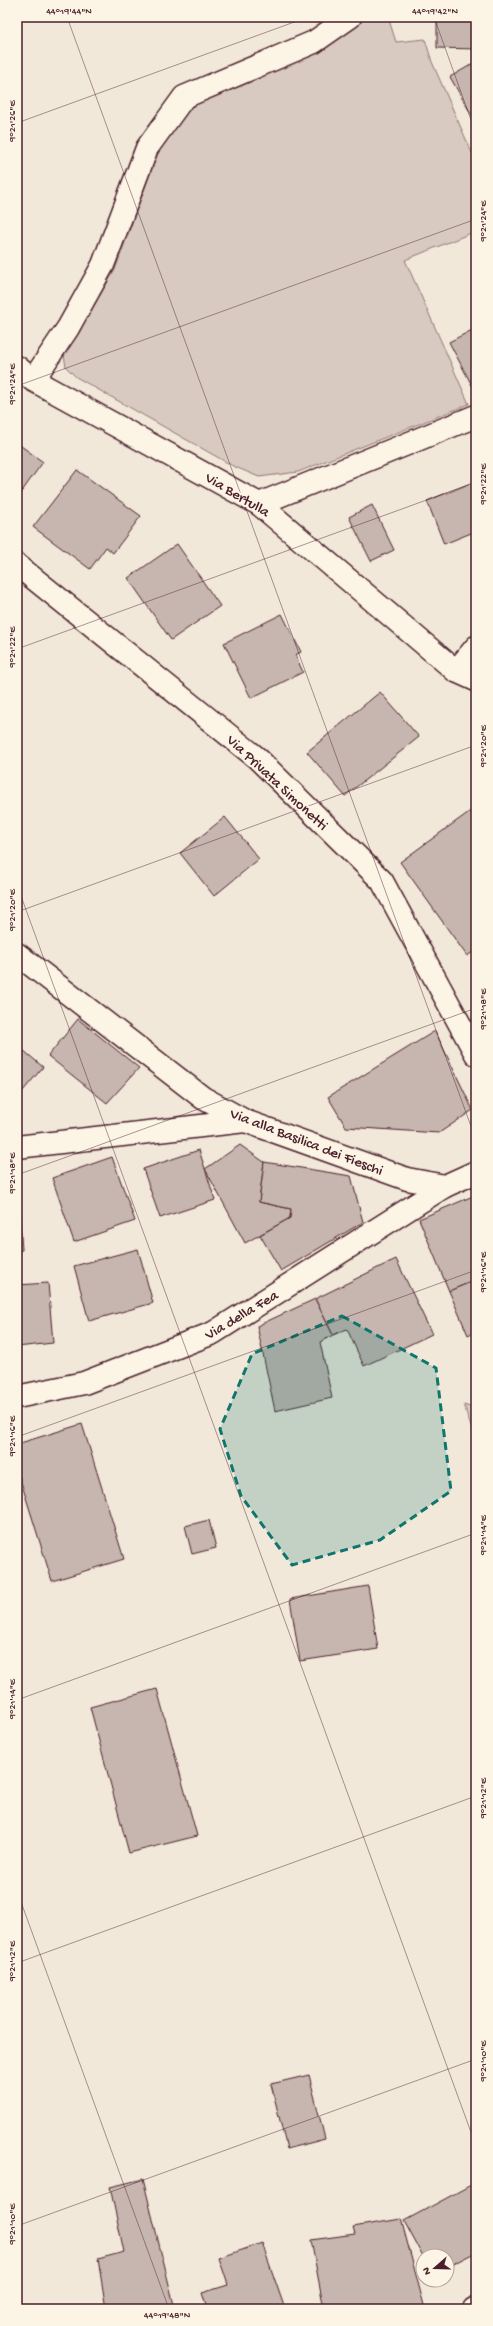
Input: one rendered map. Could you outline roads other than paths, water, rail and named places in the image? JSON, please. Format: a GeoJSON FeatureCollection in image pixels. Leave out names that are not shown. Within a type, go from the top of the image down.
{"type":"FeatureCollection","features":[{"type":"Feature","properties":{"kind":"street"},"geometry":{"type":"LineString","coordinates":[[25,374],[68,328],[103,265],[147,148],[184,97],[314,42],[350,17]]}},
{"type":"Feature","properties":{"kind":"street","name":"Via Bertulla"},"geometry":{"type":"LineString","coordinates":[[25,374],[259,504],[456,671],[476,680]]}},
{"type":"Feature","properties":{"kind":"street"},"geometry":{"type":"LineString","coordinates":[[259,504],[476,416]]}},
{"type":"Feature","properties":{"kind":"street","name":"Via Privata Simonetti"},"geometry":{"type":"LineString","coordinates":[[17,565],[257,758],[382,881],[476,1054]]}},
{"type":"Feature","properties":{"kind":"street"},"geometry":{"type":"LineString","coordinates":[[456,671],[476,647]]}},
{"type":"Feature","properties":{"kind":"street","name":"Via alla Basilica dei Fieschi"},"geometry":{"type":"LineString","coordinates":[[17,954],[203,1098],[245,1121],[407,1179],[445,1186]]}},
{"type":"Feature","properties":{"kind":"street"},"geometry":{"type":"LineString","coordinates":[[17,1147],[245,1121]]}},
{"type":"Feature","properties":{"kind":"street"},"geometry":{"type":"LineString","coordinates":[[445,1186],[476,1172]]}},
{"type":"Feature","properties":{"kind":"street","name":"Via della Fea"},"geometry":{"type":"LineString","coordinates":[[17,1397],[84,1383],[213,1333],[445,1186]]}}]}
